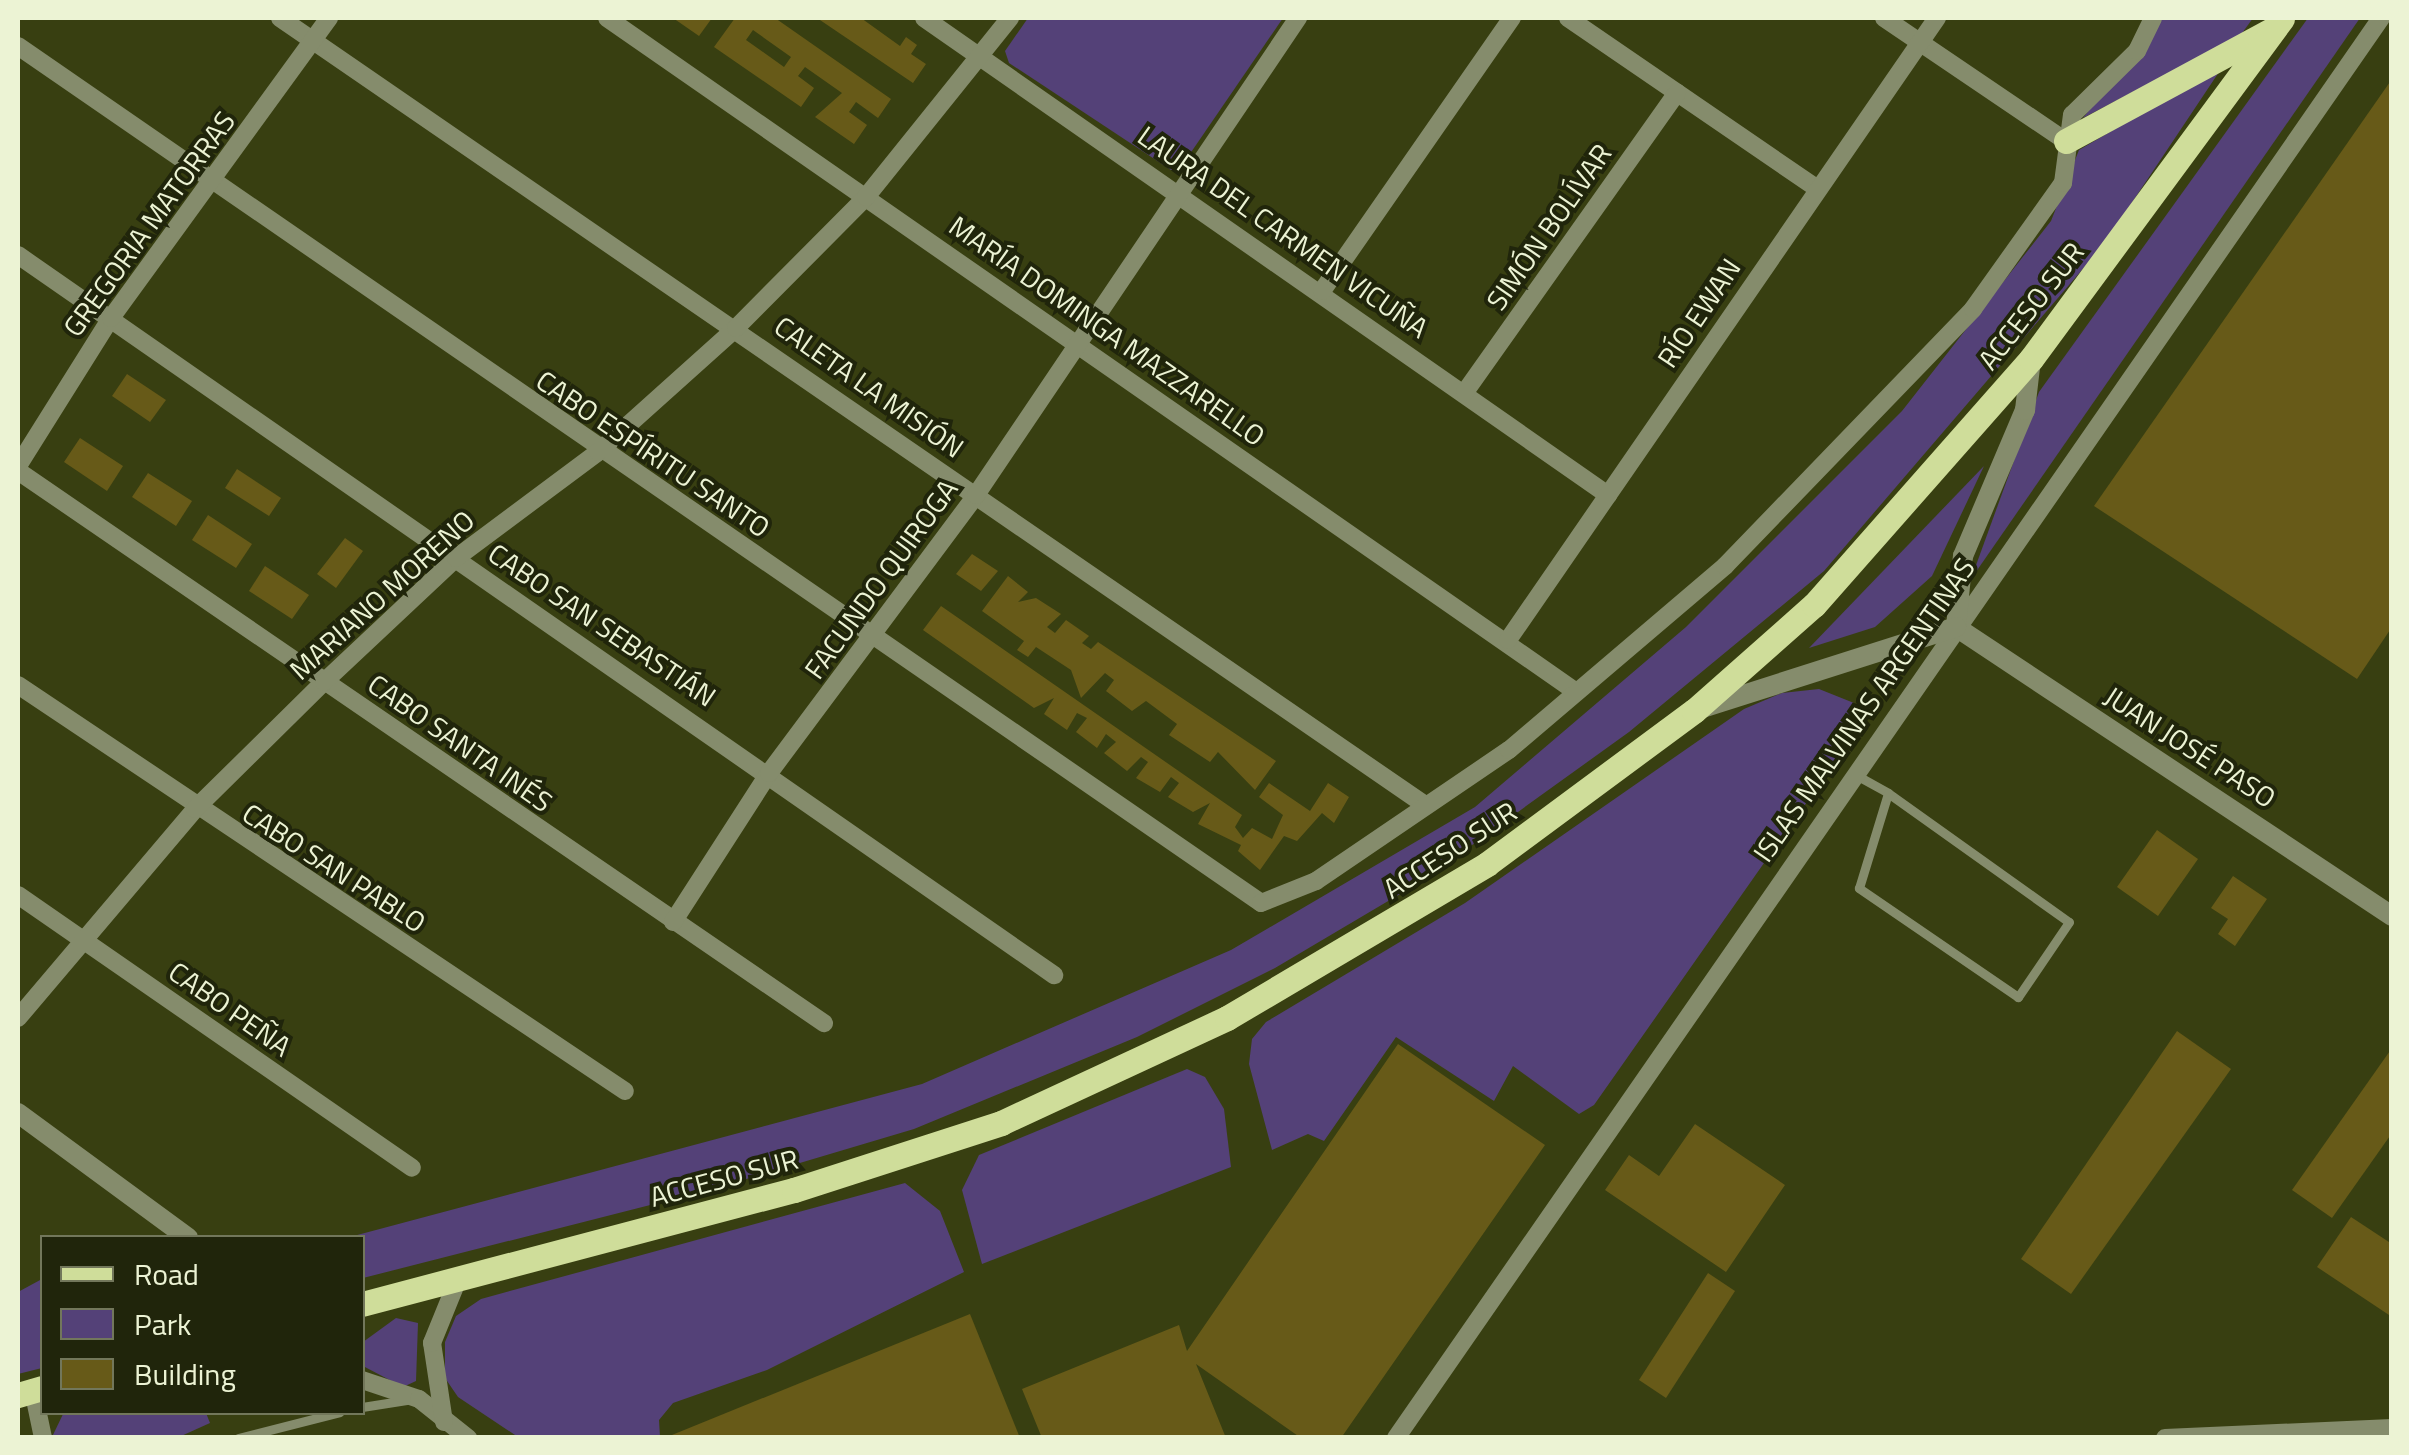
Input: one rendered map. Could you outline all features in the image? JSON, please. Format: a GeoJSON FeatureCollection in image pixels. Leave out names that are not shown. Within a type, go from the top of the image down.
{"type":"FeatureCollection","features":[{"type":"Feature","properties":{"kind":"main road"},"geometry":{"type":"LineString","coordinates":[[2066,140],[2279,22]]}},
{"type":"Feature","properties":{"kind":"main road","name":"ACCESO SUR"},"geometry":{"type":"LineString","coordinates":[[365,1303],[930,1149],[1095,1082],[1405,917],[1694,711],[1814,605],[2031,359],[2279,22]]}},
{"type":"Feature","properties":{"kind":"street","name":"CALETA LA MISIÓN"},"geometry":{"type":"LineString","coordinates":[[280,18],[736,328],[1425,806]]}},
{"type":"Feature","properties":{"kind":"street","name":"GREGORIA MATORRAS"},"geometry":{"type":"LineString","coordinates":[[18,468],[111,318],[216,183],[330,18]]}},
{"type":"Feature","properties":{"kind":"street","name":"MARÍA DOMINGA MAZZARELLO"},"geometry":{"type":"LineString","coordinates":[[608,18],[1508,640],[1575,691]]}},
{"type":"Feature","properties":{"kind":"street","name":"LAURA DEL CARMEN VICUÑA"},"geometry":{"type":"LineString","coordinates":[[924,18],[1608,494]]}},
{"type":"Feature","properties":{"kind":"street","name":"MARIANO MORENO"},"geometry":{"type":"LineString","coordinates":[[18,1018],[195,809],[324,682],[456,558],[598,452],[736,328],[866,197],[1010,18]]}},
{"type":"Feature","properties":{"kind":"street","name":"FACUNDO QUIROGA"},"geometry":{"type":"LineString","coordinates":[[673,922],[770,773],[878,637],[1298,18]]}},
{"type":"Feature","properties":{"kind":"street"},"geometry":{"type":"LineString","coordinates":[[1322,292],[1512,18]]}},
{"type":"Feature","properties":{"kind":"street"},"geometry":{"type":"LineString","coordinates":[[1568,18],[1818,189]]}},
{"type":"Feature","properties":{"kind":"street"},"geometry":{"type":"LineString","coordinates":[[1884,18],[2066,140]]}},
{"type":"Feature","properties":{"kind":"street","name":"RÍO EWAN"},"geometry":{"type":"LineString","coordinates":[[1508,640],[1936,18]]}},
{"type":"Feature","properties":{"kind":"street"},"geometry":{"type":"LineString","coordinates":[[1425,806],[1508,750],[1724,566],[1973,309],[2062,184],[2066,140],[2088,92],[2136,50],[2153,18]]}},
{"type":"Feature","properties":{"kind":"street","name":"ISLAS MALVINAS ARGENTINAS"},"geometry":{"type":"LineString","coordinates":[[1396,1438],[1851,772],[2381,18]]}},
{"type":"Feature","properties":{"kind":"street","name":"CABO ESPÍRITU SANTO"},"geometry":{"type":"LineString","coordinates":[[18,46],[598,452],[878,637],[1261,903],[1316,881],[1425,806]]}},
{"type":"Feature","properties":{"kind":"street","name":"SIMÓN BOLÍVAR"},"geometry":{"type":"LineString","coordinates":[[1465,392],[1677,92]]}},
{"type":"Feature","properties":{"kind":"street","name":"CABO SAN SEBASTIÁN"},"geometry":{"type":"LineString","coordinates":[[18,255],[770,773],[1054,975]]}},
{"type":"Feature","properties":{"kind":"street"},"geometry":{"type":"LineString","coordinates":[[1694,711],[1956,627],[1963,556],[2025,410],[2031,359]]}},
{"type":"Feature","properties":{"kind":"street","name":"CABO SANTA INÉS"},"geometry":{"type":"LineString","coordinates":[[18,468],[824,1024]]}},
{"type":"Feature","properties":{"kind":"street","name":"JUAN JOSÉ PASO"},"geometry":{"type":"LineString","coordinates":[[1956,627],[2392,916]]}},
{"type":"Feature","properties":{"kind":"street","name":"CABO SAN PABLO"},"geometry":{"type":"LineString","coordinates":[[18,685],[195,809],[624,1091]]}},
{"type":"Feature","properties":{"kind":"street","name":"CABO PEÑA"},"geometry":{"type":"LineString","coordinates":[[18,895],[412,1168]]}},
{"type":"Feature","properties":{"kind":"street"},"geometry":{"type":"LineString","coordinates":[[18,1112],[184,1235]]}},
{"type":"Feature","properties":{"kind":"street"},"geometry":{"type":"LineString","coordinates":[[444,1422],[432,1342],[458,1279]]}},
{"type":"Feature","properties":{"kind":"street"},"geometry":{"type":"LineString","coordinates":[[365,1381],[419,1399],[468,1438]]}},
{"type":"Feature","properties":{"kind":"street"},"geometry":{"type":"LineString","coordinates":[[31,1391],[42,1438]]}},
{"type":"Feature","properties":{"kind":"street"},"geometry":{"type":"LineString","coordinates":[[2165,1438],[2392,1428]]}},
{"type":"Feature","properties":{"kind":"lane"},"geometry":{"type":"LineString","coordinates":[[1851,772],[1888,793],[2069,922],[2018,998],[1859,888],[1888,793]]}},
{"type":"Feature","properties":{"kind":"lane"},"geometry":{"type":"LineString","coordinates":[[365,1407],[419,1399]]}},
{"type":"Feature","properties":{"kind":"lane"},"geometry":{"type":"LineString","coordinates":[[238,1438],[328,1415]]}},
{"type":"Feature","properties":{"kind":"green space"},"geometry":{"type":"Polygon","coordinates":[[[1028,18],[1283,18],[1183,164],[1171,170],[1009,63],[1005,51],[1028,18]]]}},
{"type":"Feature","properties":{"kind":"green space"},"geometry":{"type":"Polygon","coordinates":[[[2158,18],[2253,18],[2240,36],[2083,118],[2158,18]]]}},
{"type":"Feature","properties":{"kind":"green space"},"geometry":{"type":"Polygon","coordinates":[[[2308,18],[2360,18],[1971,579],[2039,392],[2308,18]]]}},
{"type":"Feature","properties":{"kind":"green space"},"geometry":{"type":"Polygon","coordinates":[[[2223,66],[2105,243],[1824,571],[1629,732],[1422,881],[1275,968],[1137,1037],[914,1129],[713,1189],[365,1277],[365,1235],[357,1235],[922,1084],[1231,950],[1475,807],[1686,627],[1902,411],[2051,221],[2079,150],[2223,66]]]}},
{"type":"Feature","properties":{"kind":"green space"},"geometry":{"type":"Polygon","coordinates":[[[1984,466],[1932,576],[1875,627],[1809,648],[1984,466]]]}},
{"type":"Feature","properties":{"kind":"green space"},"geometry":{"type":"Polygon","coordinates":[[[1819,689],[1854,703],[1847,745],[1594,1105],[1579,1114],[1513,1066],[1494,1101],[1396,1037],[1324,1141],[1308,1134],[1272,1150],[1249,1064],[1252,1039],[1266,1022],[1465,903],[1744,709],[1782,693],[1819,689]]]}},
{"type":"Feature","properties":{"kind":"green space"},"geometry":{"type":"Polygon","coordinates":[[[1187,1069],[1205,1077],[1224,1109],[1231,1167],[982,1264],[962,1190],[979,1155],[1187,1069]]]}},
{"type":"Feature","properties":{"kind":"green space"},"geometry":{"type":"Polygon","coordinates":[[[905,1183],[940,1211],[964,1272],[767,1370],[673,1403],[659,1420],[660,1437],[518,1437],[458,1397],[445,1378],[445,1342],[456,1316],[481,1299],[905,1183]]]}},
{"type":"Feature","properties":{"kind":"green space"},"geometry":{"type":"Polygon","coordinates":[[[40,1280],[40,1368],[18,1374],[18,1292],[40,1280]]]}},
{"type":"Feature","properties":{"kind":"green space"},"geometry":{"type":"Polygon","coordinates":[[[396,1318],[418,1323],[416,1381],[403,1387],[365,1367],[365,1341],[396,1318]]]}},
{"type":"Feature","properties":{"kind":"green space"},"geometry":{"type":"Polygon","coordinates":[[[63,1415],[207,1415],[210,1423],[179,1437],[52,1437],[63,1415]]]}},
{"type":"Feature","properties":{"kind":"building"},"geometry":{"type":"Polygon","coordinates":[[[673,18],[712,18],[699,36],[673,18]]]}},
{"type":"Feature","properties":{"kind":"building"},"geometry":{"type":"Polygon","coordinates":[[[735,18],[775,18],[891,99],[878,118],[856,102],[849,112],[867,125],[854,144],[815,117],[842,93],[805,67],[798,76],[814,88],[801,107],[714,47],[735,18]],[[753,30],[746,40],[784,67],[791,57],[753,30]]]}},
{"type":"Feature","properties":{"kind":"building"},"geometry":{"type":"Polygon","coordinates":[[[817,18],[861,18],[900,46],[906,37],[917,45],[911,54],[926,64],[913,83],[817,18]]]}},
{"type":"Feature","properties":{"kind":"building"},"geometry":{"type":"Polygon","coordinates":[[[2392,79],[2392,627],[2357,679],[2094,506],[2392,79]]]}},
{"type":"Feature","properties":{"kind":"building"},"geometry":{"type":"Polygon","coordinates":[[[127,374],[166,400],[150,422],[112,396],[127,374]]]}},
{"type":"Feature","properties":{"kind":"building"},"geometry":{"type":"Polygon","coordinates":[[[80,438],[123,466],[107,491],[64,462],[80,438]]]}},
{"type":"Feature","properties":{"kind":"building"},"geometry":{"type":"Polygon","coordinates":[[[237,469],[281,498],[269,516],[225,488],[237,469]]]}},
{"type":"Feature","properties":{"kind":"building"},"geometry":{"type":"Polygon","coordinates":[[[148,473],[192,501],[176,526],[132,497],[148,473]]]}},
{"type":"Feature","properties":{"kind":"building"},"geometry":{"type":"Polygon","coordinates":[[[208,515],[252,544],[236,568],[192,540],[208,515]]]}},
{"type":"Feature","properties":{"kind":"building"},"geometry":{"type":"Polygon","coordinates":[[[345,538],[363,551],[336,588],[317,574],[345,538]]]}},
{"type":"Feature","properties":{"kind":"building"},"geometry":{"type":"Polygon","coordinates":[[[972,554],[998,571],[981,591],[956,574],[972,554]]]}},
{"type":"Feature","properties":{"kind":"building"},"geometry":{"type":"Polygon","coordinates":[[[265,566],[309,595],[292,619],[249,591],[265,566]]]}},
{"type":"Feature","properties":{"kind":"building"},"geometry":{"type":"Polygon","coordinates":[[[1008,576],[1028,592],[1018,602],[1036,598],[1061,614],[1047,627],[1055,633],[1066,620],[1089,636],[1082,643],[1091,649],[1098,642],[1276,761],[1255,790],[1218,752],[1210,762],[1169,735],[1177,724],[1146,701],[1132,711],[1106,691],[1114,680],[1105,673],[1081,698],[1071,670],[1036,647],[1028,657],[1017,650],[1024,641],[982,611],[1008,576]]]}},
{"type":"Feature","properties":{"kind":"building"},"geometry":{"type":"Polygon","coordinates":[[[941,606],[1242,815],[1235,827],[1243,838],[1252,828],[1272,839],[1283,815],[1259,797],[1269,783],[1310,811],[1328,783],[1349,797],[1334,823],[1322,813],[1297,841],[1284,836],[1260,870],[1238,851],[1241,845],[1198,824],[1210,803],[1193,812],[1168,797],[1179,783],[1171,777],[1160,792],[1136,778],[1148,762],[1141,757],[1127,771],[1104,753],[1116,742],[1106,734],[1097,748],[1076,732],[1087,718],[1077,713],[1067,730],[1044,714],[1054,698],[1034,708],[923,630],[941,606]]]}},
{"type":"Feature","properties":{"kind":"building"},"geometry":{"type":"Polygon","coordinates":[[[2157,830],[2198,859],[2158,916],[2117,887],[2157,830]]]}},
{"type":"Feature","properties":{"kind":"building"},"geometry":{"type":"Polygon","coordinates":[[[2233,876],[2267,899],[2235,946],[2218,934],[2228,919],[2211,908],[2233,876]]]}},
{"type":"Feature","properties":{"kind":"building"},"geometry":{"type":"Polygon","coordinates":[[[2177,1031],[2231,1069],[2071,1294],[2021,1259],[2177,1031]]]}},
{"type":"Feature","properties":{"kind":"building"},"geometry":{"type":"Polygon","coordinates":[[[1398,1044],[1545,1145],[1341,1438],[1301,1438],[1196,1364],[1226,1438],[1042,1438],[1022,1389],[1179,1325],[1187,1351],[1398,1044]]]}},
{"type":"Feature","properties":{"kind":"building"},"geometry":{"type":"Polygon","coordinates":[[[2392,1048],[2392,1133],[2332,1218],[2292,1190],[2392,1048]]]}},
{"type":"Feature","properties":{"kind":"building"},"geometry":{"type":"Polygon","coordinates":[[[1695,1124],[1785,1185],[1726,1272],[1605,1190],[1629,1155],[1659,1176],[1695,1124]]]}},
{"type":"Feature","properties":{"kind":"building"},"geometry":{"type":"Polygon","coordinates":[[[2351,1217],[2392,1244],[2392,1317],[2317,1267],[2351,1217]]]}},
{"type":"Feature","properties":{"kind":"building"},"geometry":{"type":"Polygon","coordinates":[[[1708,1273],[1735,1291],[1666,1398],[1639,1380],[1708,1273]]]}},
{"type":"Feature","properties":{"kind":"building"},"geometry":{"type":"Polygon","coordinates":[[[970,1314],[1020,1438],[667,1438],[667,1437],[970,1314]]]}}]}
